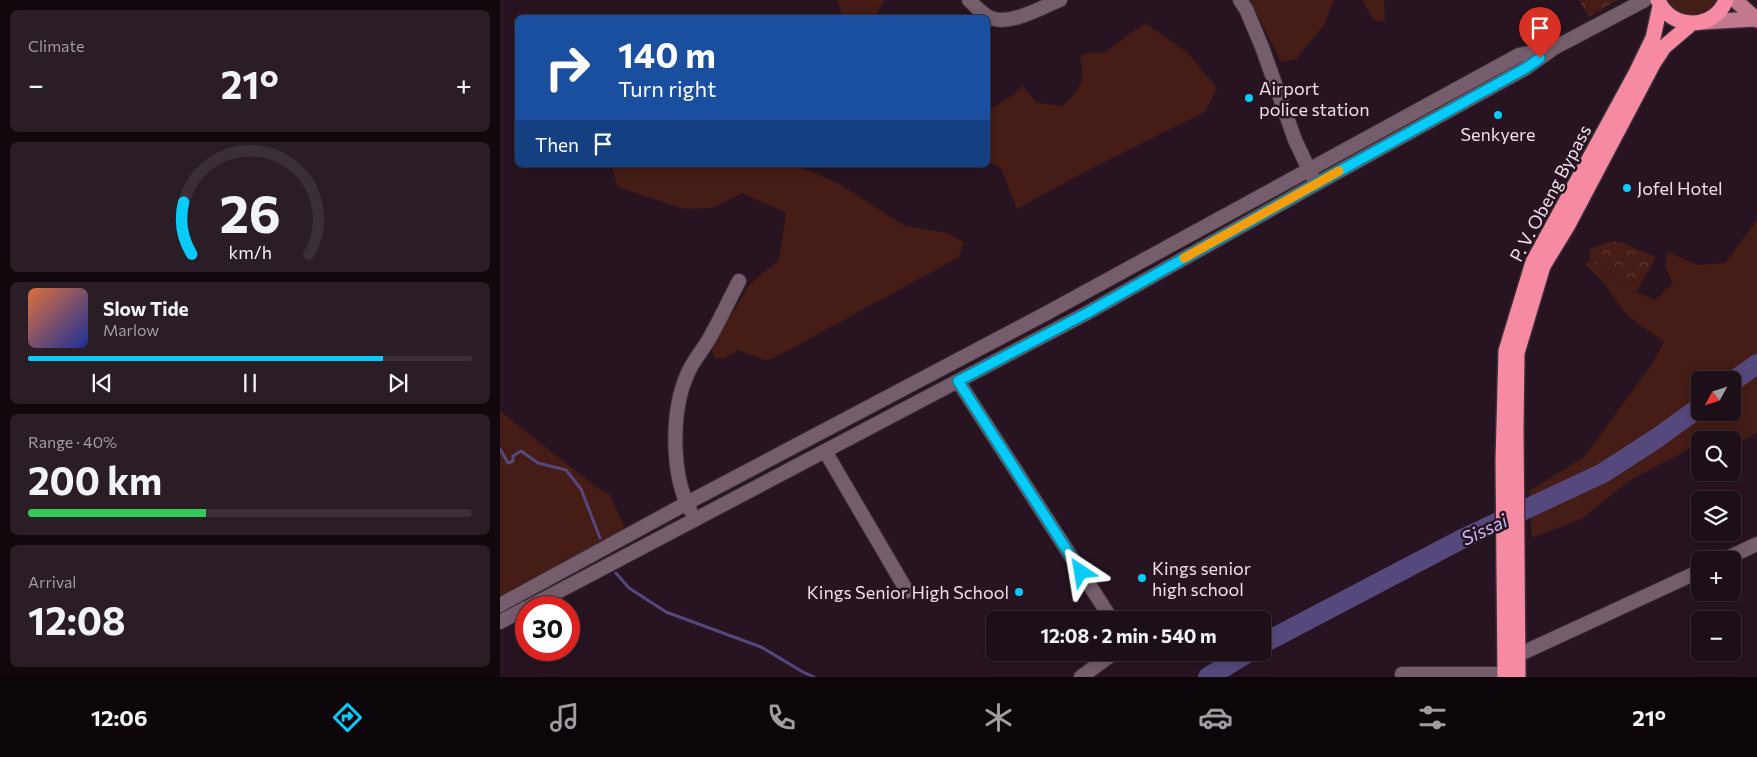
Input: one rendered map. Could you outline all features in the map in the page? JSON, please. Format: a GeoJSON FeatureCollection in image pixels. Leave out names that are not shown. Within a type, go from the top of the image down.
{"type":"FeatureCollection","features":[{"type":"Feature","properties":{"kind":"highway","name":"P. V. Obeng Bypass"},"geometry":{"type":"LineString","coordinates":[[1509,676],[1510,528],[1518,353],[1543,266],[1568,225],[1652,64],[1664,47],[1697,23],[1715,16],[1724,6],[1726,0]]}},
{"type":"Feature","properties":{"kind":"highway","name":"P. V. Obeng Bypass"},"geometry":{"type":"LineString","coordinates":[[1511,508],[1503,461],[1506,351],[1532,262],[1653,38],[1659,3]]}},
{"type":"Feature","properties":{"kind":"highway"},"geometry":{"type":"LineString","coordinates":[[1659,3],[1670,17],[1684,23],[1697,23]]}},
{"type":"Feature","properties":{"kind":"highway","name":"P. V. Obeng Bypass"},"geometry":{"type":"LineString","coordinates":[[1509,676],[1518,655],[1510,528]]}},
{"type":"Feature","properties":{"kind":"main road"},"geometry":{"type":"LineString","coordinates":[[1735,0],[1756,19]]}},
{"type":"Feature","properties":{"kind":"main road"},"geometry":{"type":"LineString","coordinates":[[1697,23],[1756,19]]}},
{"type":"Feature","properties":{"kind":"street"},"geometry":{"type":"LineString","coordinates":[[969,0],[987,15]]}},
{"type":"Feature","properties":{"kind":"street"},"geometry":{"type":"LineString","coordinates":[[990,17],[1004,19],[1020,17],[1060,0]]}},
{"type":"Feature","properties":{"kind":"street"},"geometry":{"type":"LineString","coordinates":[[1240,0],[1246,8],[1259,40],[1295,140],[1316,184]]}},
{"type":"Feature","properties":{"kind":"street"},"geometry":{"type":"LineString","coordinates":[[549,596],[1087,313],[1526,68],[1554,48],[1645,0]]}},
{"type":"Feature","properties":{"kind":"street"},"geometry":{"type":"LineString","coordinates":[[500,605],[687,503],[1028,323],[1519,55],[1554,48]]}},
{"type":"Feature","properties":{"kind":"street"},"geometry":{"type":"LineString","coordinates":[[695,519],[687,503],[680,478],[676,444],[676,421],[681,392],[687,374],[709,339],[739,281]]}},
{"type":"Feature","properties":{"kind":"street"},"geometry":{"type":"LineString","coordinates":[[958,381],[1106,611]]}},
{"type":"Feature","properties":{"kind":"street"},"geometry":{"type":"LineString","coordinates":[[826,451],[907,591]]}},
{"type":"Feature","properties":{"kind":"street"},"geometry":{"type":"LineString","coordinates":[[1741,552],[1757,544]]}},
{"type":"Feature","properties":{"kind":"street"},"geometry":{"type":"LineString","coordinates":[[1518,655],[1691,575]]}},
{"type":"Feature","properties":{"kind":"street"},"geometry":{"type":"LineString","coordinates":[[500,622],[515,614]]}},
{"type":"Feature","properties":{"kind":"street"},"geometry":{"type":"LineString","coordinates":[[1081,677],[1103,661]]}},
{"type":"Feature","properties":{"kind":"street"},"geometry":{"type":"LineString","coordinates":[[1402,674],[1509,676]]}},
{"type":"Feature","properties":{"kind":"green space"},"geometry":{"type":"Polygon","coordinates":[[[837,0],[885,0],[875,15],[842,15],[837,0]]]}},
{"type":"Feature","properties":{"kind":"green space"},"geometry":{"type":"Polygon","coordinates":[[[1250,0],[1334,0],[1324,25],[1296,59],[1281,62],[1250,0]]]}},
{"type":"Feature","properties":{"kind":"green space"},"geometry":{"type":"Polygon","coordinates":[[[1362,0],[1384,0],[1385,22],[1374,20],[1362,0]]]}},
{"type":"Feature","properties":{"kind":"green space"},"geometry":{"type":"Polygon","coordinates":[[[1579,0],[1617,0],[1589,17],[1579,0]]]}},
{"type":"Feature","properties":{"kind":"green space"},"geometry":{"type":"Polygon","coordinates":[[[1668,0],[1721,0],[1718,7],[1694,19],[1675,11],[1668,0]]]}},
{"type":"Feature","properties":{"kind":"green space"},"geometry":{"type":"Polygon","coordinates":[[[1145,23],[1187,52],[1217,88],[1205,112],[1092,168],[1017,209],[1001,168],[990,162],[990,109],[1010,97],[1023,86],[1037,103],[1063,106],[1078,89],[1082,79],[1080,57],[1086,53],[1104,53],[1145,23]]]}},
{"type":"Feature","properties":{"kind":"green space"},"geometry":{"type":"Polygon","coordinates":[[[612,167],[799,167],[841,185],[905,226],[948,233],[964,243],[959,257],[774,358],[765,360],[738,350],[724,359],[715,358],[711,348],[750,284],[779,260],[786,213],[742,193],[713,208],[684,209],[618,187],[612,167]]]}},
{"type":"Feature","properties":{"kind":"green space"},"geometry":{"type":"Polygon","coordinates":[[[1757,220],[1757,433],[1741,442],[1741,431],[1691,431],[1691,448],[1629,481],[1581,519],[1532,538],[1529,491],[1584,457],[1652,364],[1664,342],[1627,315],[1602,281],[1585,264],[1590,260],[1636,292],[1655,300],[1673,283],[1665,267],[1668,252],[1697,265],[1725,263],[1757,220]]]}},
{"type":"Feature","properties":{"kind":"green space"},"geometry":{"type":"Polygon","coordinates":[[[1612,241],[1626,244],[1656,257],[1636,292],[1590,260],[1590,249],[1612,241]]]}},
{"type":"Feature","properties":{"kind":"green space"},"geometry":{"type":"Polygon","coordinates":[[[500,411],[596,487],[610,495],[626,531],[500,599],[500,411]]]}},
{"type":"Feature","properties":{"kind":"waterway","name":"Sissai"},"geometry":{"type":"LineString","coordinates":[[1741,376],[1757,364]]}},
{"type":"Feature","properties":{"kind":"waterway","name":"Sissai"},"geometry":{"type":"LineString","coordinates":[[1271,639],[1460,540],[1603,473],[1691,413]]}},
{"type":"Feature","properties":{"kind":"waterway"},"geometry":{"type":"LineString","coordinates":[[500,449],[508,463],[513,461],[513,456],[521,451],[538,463],[566,470],[581,489],[600,538]]}},
{"type":"Feature","properties":{"kind":"waterway"},"geometry":{"type":"LineString","coordinates":[[616,573],[629,588],[666,612],[761,647],[814,677]]}},
{"type":"Feature","properties":{"kind":"waterway","name":"Sissai"},"geometry":{"type":"LineString","coordinates":[[1208,677],[1234,661]]}},
{"type":"Feature","properties":{"kind":"slow traffic"},"geometry":{"type":"LineString","coordinates":[[1184,258],[1339,171]]}},
{"type":"Feature","properties":{"kind":"place","name":"Airport police station"},"geometry":{"type":"Point","coordinates":[1249,98]}},
{"type":"Feature","properties":{"kind":"place","name":"Senkyere"},"geometry":{"type":"Point","coordinates":[1498,115]}},
{"type":"Feature","properties":{"kind":"place","name":"Jofel Hotel"},"geometry":{"type":"Point","coordinates":[1627,188]}},
{"type":"Feature","properties":{"kind":"place","name":"Kings senior high school"},"geometry":{"type":"Point","coordinates":[1142,578]}},
{"type":"Feature","properties":{"kind":"place","name":"Kings Senior High School"},"geometry":{"type":"Point","coordinates":[1019,592]}},
{"type":"Feature","properties":{"kind":"route"},"geometry":{"type":"LineString","coordinates":[[1081,572],[958,381],[1087,313],[1526,68],[1540,58]]}}]}
